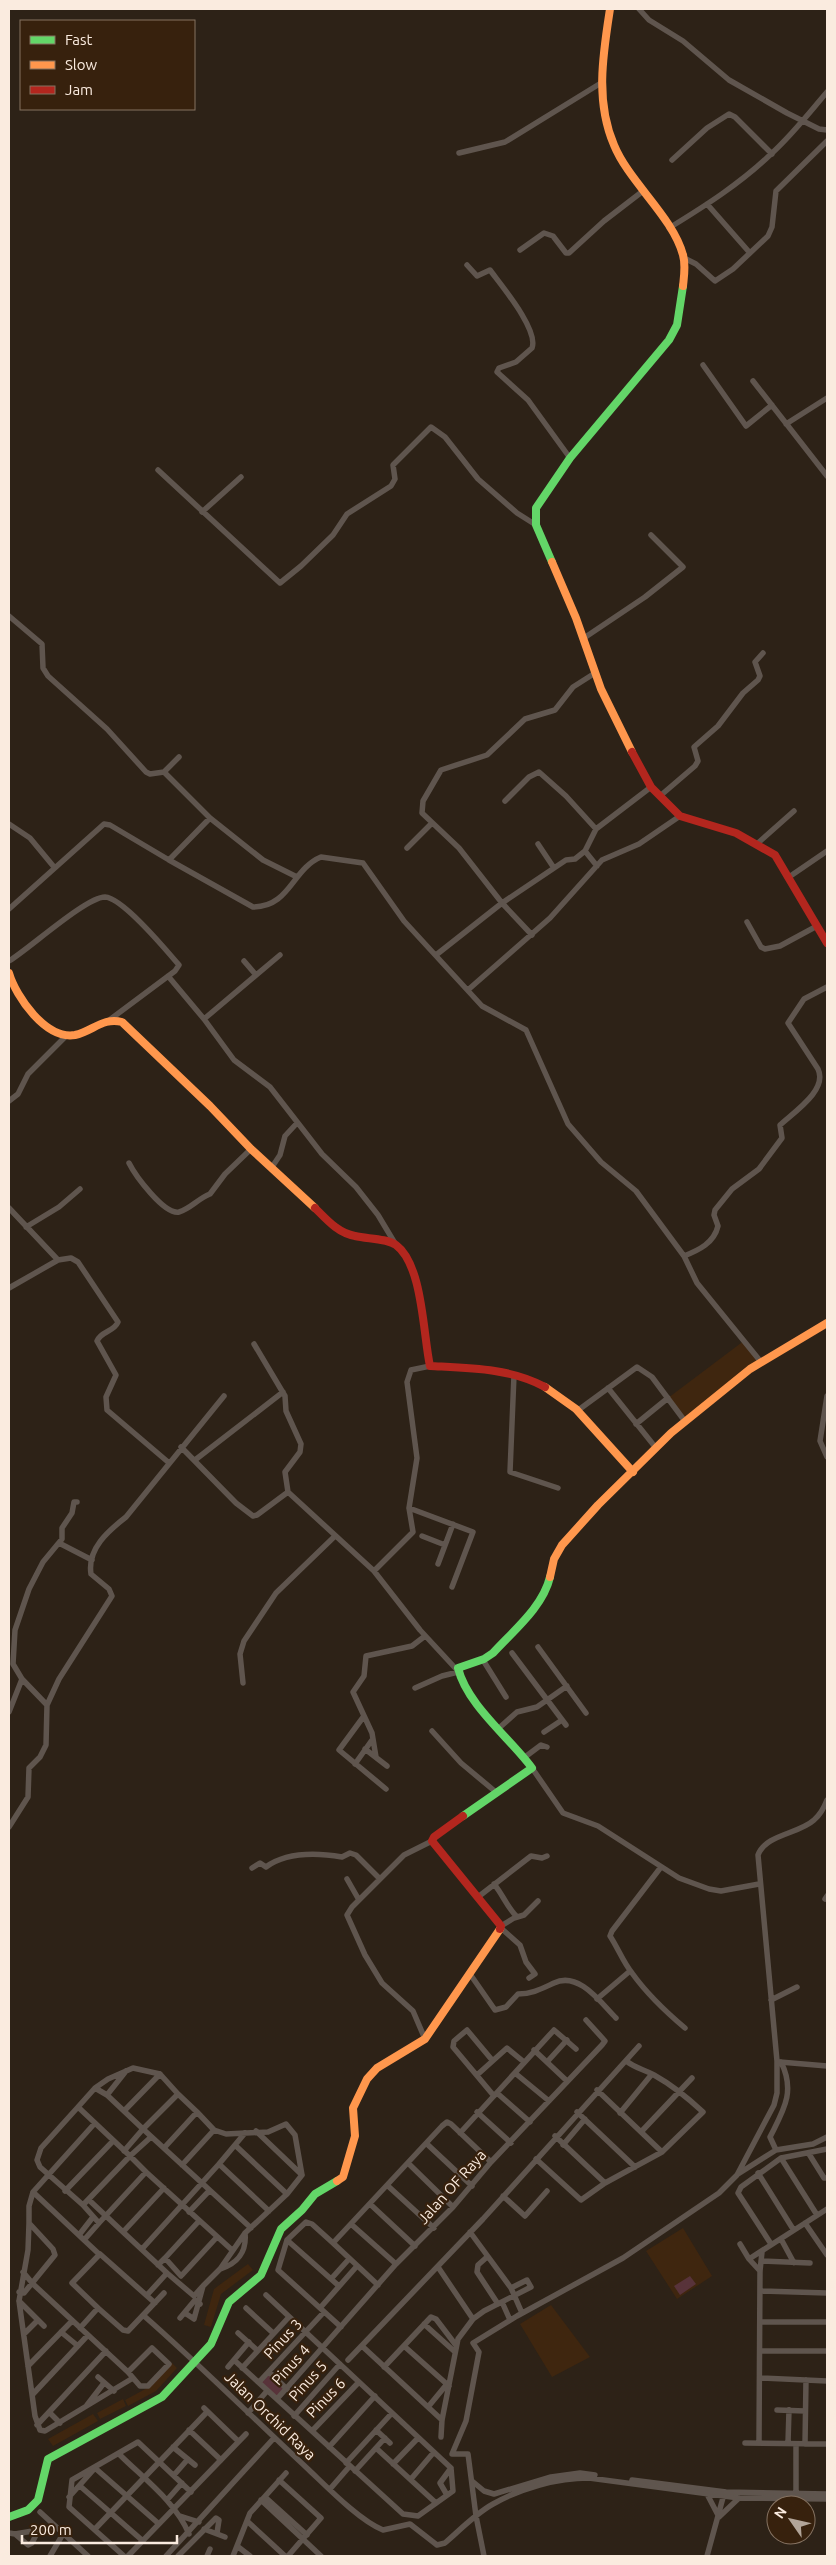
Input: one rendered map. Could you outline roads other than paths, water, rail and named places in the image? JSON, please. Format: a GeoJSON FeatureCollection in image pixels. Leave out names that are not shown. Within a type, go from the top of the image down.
{"type":"FeatureCollection","features":[{"type":"Feature","properties":{"kind":"street"},"geometry":{"type":"LineString","coordinates":[[610,9],[602,53],[601,83],[614,146],[669,228],[684,258],[682,300],[672,335],[570,458],[538,502],[536,525],[584,638],[595,673],[613,714],[651,787],[680,816],[726,830],[758,843],[777,857],[827,943]]}},
{"type":"Feature","properties":{"kind":"street"},"geometry":{"type":"LineString","coordinates":[[639,9],[649,20],[683,41],[729,80],[803,121],[827,130]]}},
{"type":"Feature","properties":{"kind":"street"},"geometry":{"type":"LineString","coordinates":[[459,153],[504,142],[601,83]]}},
{"type":"Feature","properties":{"kind":"street"},"geometry":{"type":"LineString","coordinates":[[669,228],[707,204],[772,154],[827,92]]}},
{"type":"Feature","properties":{"kind":"street"},"geometry":{"type":"LineString","coordinates":[[672,160],[708,128],[729,114],[736,117],[772,154]]}},
{"type":"Feature","properties":{"kind":"street"},"geometry":{"type":"LineString","coordinates":[[684,258],[696,264],[716,281],[750,253],[771,231],[776,192],[827,141]]}},
{"type":"Feature","properties":{"kind":"street"},"geometry":{"type":"LineString","coordinates":[[520,250],[544,232],[552,236],[566,254],[569,253],[610,216],[643,191]]}},
{"type":"Feature","properties":{"kind":"street"},"geometry":{"type":"LineString","coordinates":[[707,204],[750,253]]}},
{"type":"Feature","properties":{"kind":"street"},"geometry":{"type":"LineString","coordinates":[[467,265],[477,276],[490,270],[527,325],[533,337],[532,348],[516,362],[498,368],[498,372],[528,400],[570,458]]}},
{"type":"Feature","properties":{"kind":"street"},"geometry":{"type":"LineString","coordinates":[[703,365],[746,426],[772,405]]}},
{"type":"Feature","properties":{"kind":"street"},"geometry":{"type":"LineString","coordinates":[[752,381],[827,476]]}},
{"type":"Feature","properties":{"kind":"street"},"geometry":{"type":"LineString","coordinates":[[786,424],[827,398]]}},
{"type":"Feature","properties":{"kind":"street"},"geometry":{"type":"LineString","coordinates":[[158,470],[278,582],[282,582],[333,535],[347,514],[391,486],[395,479],[393,465],[433,426],[445,437],[478,479],[517,513],[536,525]]}},
{"type":"Feature","properties":{"kind":"street"},"geometry":{"type":"LineString","coordinates":[[202,512],[241,477]]}},
{"type":"Feature","properties":{"kind":"street"},"geometry":{"type":"LineString","coordinates":[[584,638],[645,597],[683,567],[651,534]]}},
{"type":"Feature","properties":{"kind":"street"},"geometry":{"type":"LineString","coordinates":[[9,616],[42,644],[43,668],[48,676],[108,729],[146,772],[150,774],[164,772],[179,757]]}},
{"type":"Feature","properties":{"kind":"street"},"geometry":{"type":"LineString","coordinates":[[660,796],[695,766],[698,761],[694,747],[718,726],[743,693],[758,680],[760,676],[755,662],[763,653]]}},
{"type":"Feature","properties":{"kind":"street"},"geometry":{"type":"LineString","coordinates":[[532,935],[502,903],[459,848],[423,814],[421,804],[441,770],[490,753],[525,720],[556,710],[573,688],[595,673]]}},
{"type":"Feature","properties":{"kind":"street"},"geometry":{"type":"LineString","coordinates":[[164,772],[210,818],[266,861],[298,877]]}},
{"type":"Feature","properties":{"kind":"street"},"geometry":{"type":"LineString","coordinates":[[505,801],[529,777],[538,772],[566,796],[596,829]]}},
{"type":"Feature","properties":{"kind":"street"},"geometry":{"type":"LineString","coordinates":[[436,956],[502,903],[566,860],[575,859],[585,851],[596,829],[651,787]]}},
{"type":"Feature","properties":{"kind":"street"},"geometry":{"type":"LineString","coordinates":[[758,843],[794,811]]}},
{"type":"Feature","properties":{"kind":"street"},"geometry":{"type":"LineString","coordinates":[[469,989],[532,935],[570,898],[604,859],[651,837],[680,816]]}},
{"type":"Feature","properties":{"kind":"street"},"geometry":{"type":"LineString","coordinates":[[169,860],[210,818]]}},
{"type":"Feature","properties":{"kind":"street"},"geometry":{"type":"LineString","coordinates":[[407,848],[432,823]]}},
{"type":"Feature","properties":{"kind":"street"},"geometry":{"type":"LineString","coordinates":[[9,824],[30,838],[54,867]]}},
{"type":"Feature","properties":{"kind":"street"},"geometry":{"type":"LineString","coordinates":[[9,909],[104,824],[110,824],[169,860],[254,907],[272,904],[314,860],[321,857],[361,862],[404,921],[469,989],[485,1009],[511,1020],[526,1030],[568,1124],[601,1162],[636,1191],[684,1256],[697,1283],[761,1362]]}},
{"type":"Feature","properties":{"kind":"street"},"geometry":{"type":"LineString","coordinates":[[538,844],[554,868]]}},
{"type":"Feature","properties":{"kind":"street"},"geometry":{"type":"LineString","coordinates":[[585,851],[597,866]]}},
{"type":"Feature","properties":{"kind":"street"},"geometry":{"type":"LineString","coordinates":[[789,877],[827,851]]}},
{"type":"Feature","properties":{"kind":"street"},"geometry":{"type":"LineString","coordinates":[[9,961],[82,907],[106,897],[143,925],[179,965],[168,976],[108,1021],[85,1032],[67,1036],[28,1074],[18,1094],[9,1102]]}},
{"type":"Feature","properties":{"kind":"street"},"geometry":{"type":"LineString","coordinates":[[747,922],[761,947],[766,949],[780,946],[817,926]]}},
{"type":"Feature","properties":{"kind":"street"},"geometry":{"type":"LineString","coordinates":[[204,1019],[280,955]]}},
{"type":"Feature","properties":{"kind":"street"},"geometry":{"type":"LineString","coordinates":[[244,961],[256,975]]}},
{"type":"Feature","properties":{"kind":"street"},"geometry":{"type":"LineString","coordinates":[[9,973],[23,1005],[49,1026],[67,1036]]}},
{"type":"Feature","properties":{"kind":"street"},"geometry":{"type":"LineString","coordinates":[[168,976],[204,1019],[234,1060],[270,1087],[322,1154],[363,1195],[405,1256],[417,1280],[430,1366]]}},
{"type":"Feature","properties":{"kind":"street"},"geometry":{"type":"LineString","coordinates":[[684,1256],[702,1249],[712,1238],[718,1226],[714,1216],[715,1210],[732,1189],[759,1169],[782,1138],[780,1125],[819,1084],[820,1074],[818,1069],[788,1023],[804,999],[827,987]]}},
{"type":"Feature","properties":{"kind":"street"},"geometry":{"type":"LineString","coordinates":[[108,1021],[116,1020],[122,1022],[142,1040],[251,1149],[339,1231],[396,1245]]}},
{"type":"Feature","properties":{"kind":"street"},"geometry":{"type":"LineString","coordinates":[[272,1167],[280,1155],[285,1136],[297,1123]]}},
{"type":"Feature","properties":{"kind":"street"},"geometry":{"type":"LineString","coordinates":[[129,1163],[158,1200],[173,1212],[178,1212],[202,1196],[210,1194],[225,1174],[251,1149]]}},
{"type":"Feature","properties":{"kind":"street"},"geometry":{"type":"LineString","coordinates":[[26,1227],[59,1207],[80,1189]]}},
{"type":"Feature","properties":{"kind":"street"},"geometry":{"type":"LineString","coordinates":[[9,1208],[58,1260]]}},
{"type":"Feature","properties":{"kind":"street"},"geometry":{"type":"LineString","coordinates":[[9,1288],[58,1260],[72,1258],[78,1262],[118,1322],[116,1327],[101,1335],[97,1341],[116,1375],[106,1397],[107,1410],[168,1462]]}},
{"type":"Feature","properties":{"kind":"street"},"geometry":{"type":"LineString","coordinates":[[415,1688],[483,1660],[493,1653],[536,1604],[548,1586],[554,1559],[562,1545],[598,1505],[684,1420],[761,1362],[827,1323]]}},
{"type":"Feature","properties":{"kind":"street"},"geometry":{"type":"LineString","coordinates":[[254,1344],[283,1392],[287,1402],[286,1411],[302,1449],[286,1470],[288,1492],[334,1537],[374,1571],[425,1636],[458,1671],[478,1705],[525,1757],[563,1813],[598,1826],[679,1878],[715,1890],[740,1889],[759,1884]]}},
{"type":"Feature","properties":{"kind":"street"},"geometry":{"type":"LineString","coordinates":[[374,1571],[414,1530],[409,1508],[417,1458],[407,1382],[412,1370],[430,1366],[514,1375],[538,1383],[566,1401],[577,1411],[633,1472]]}},
{"type":"Feature","properties":{"kind":"street"},"geometry":{"type":"LineString","coordinates":[[577,1411],[637,1367],[652,1377],[684,1420]]}},
{"type":"Feature","properties":{"kind":"street"},"geometry":{"type":"LineString","coordinates":[[514,1375],[510,1472],[558,1488]]}},
{"type":"Feature","properties":{"kind":"street"},"geometry":{"type":"LineString","coordinates":[[608,1388],[656,1448]]}},
{"type":"Feature","properties":{"kind":"street"},"geometry":{"type":"LineString","coordinates":[[195,1460],[283,1392]]}},
{"type":"Feature","properties":{"kind":"street"},"geometry":{"type":"LineString","coordinates":[[9,1827],[28,1798],[30,1788],[28,1770],[40,1757],[46,1745],[48,1706],[59,1678],[112,1596],[108,1588],[92,1576],[90,1568],[103,1537],[126,1517],[168,1462],[224,1396]]}},
{"type":"Feature","properties":{"kind":"street"},"geometry":{"type":"LineString","coordinates":[[827,1396],[820,1441],[827,1457]]}},
{"type":"Feature","properties":{"kind":"street"},"geometry":{"type":"LineString","coordinates":[[636,1424],[668,1398]]}},
{"type":"Feature","properties":{"kind":"street"},"geometry":{"type":"LineString","coordinates":[[181,1447],[236,1503],[252,1516],[257,1515],[288,1492]]}},
{"type":"Feature","properties":{"kind":"street"},"geometry":{"type":"LineString","coordinates":[[48,1706],[22,1679],[13,1664],[18,1616],[43,1562],[59,1543],[62,1536],[62,1528],[72,1513],[74,1502],[77,1502]]}},
{"type":"Feature","properties":{"kind":"street"},"geometry":{"type":"LineString","coordinates":[[409,1508],[473,1532],[452,1587]]}},
{"type":"Feature","properties":{"kind":"street"},"geometry":{"type":"LineString","coordinates":[[438,1564],[453,1524]]}},
{"type":"Feature","properties":{"kind":"street"},"geometry":{"type":"LineString","coordinates":[[422,1536],[445,1545]]}},
{"type":"Feature","properties":{"kind":"street"},"geometry":{"type":"LineString","coordinates":[[243,1683],[240,1654],[244,1641],[276,1593],[334,1537]]}},
{"type":"Feature","properties":{"kind":"street"},"geometry":{"type":"LineString","coordinates":[[59,1543],[92,1560]]}},
{"type":"Feature","properties":{"kind":"street"},"geometry":{"type":"LineString","coordinates":[[376,1757],[364,1716],[353,1692],[364,1676],[366,1656],[412,1646],[425,1636]]}},
{"type":"Feature","properties":{"kind":"street"},"geometry":{"type":"LineString","coordinates":[[538,1647],[586,1713]]}},
{"type":"Feature","properties":{"kind":"street"},"geometry":{"type":"LineString","coordinates":[[512,1654],[564,1722],[544,1732]]}},
{"type":"Feature","properties":{"kind":"street"},"geometry":{"type":"LineString","coordinates":[[483,1660],[506,1697]]}},
{"type":"Feature","properties":{"kind":"street"},"geometry":{"type":"LineString","coordinates":[[9,1712],[22,1679]]}},
{"type":"Feature","properties":{"kind":"street"},"geometry":{"type":"LineString","coordinates":[[499,1728],[517,1712],[533,1709],[548,1701],[567,1686]]}},
{"type":"Feature","properties":{"kind":"street"},"geometry":{"type":"LineString","coordinates":[[364,1716],[339,1750],[386,1789]]}},
{"type":"Feature","properties":{"kind":"street"},"geometry":{"type":"LineString","coordinates":[[432,1731],[461,1763],[497,1793]]}},
{"type":"Feature","properties":{"kind":"street"},"geometry":{"type":"LineString","coordinates":[[354,1764],[372,1740]]}},
{"type":"Feature","properties":{"kind":"street"},"geometry":{"type":"LineString","coordinates":[[525,1757],[541,1745],[547,1746]]}},
{"type":"Feature","properties":{"kind":"street"},"geometry":{"type":"LineString","coordinates":[[365,1749],[387,1766]]}},
{"type":"Feature","properties":{"kind":"street"},"geometry":{"type":"LineString","coordinates":[[425,2039],[413,2011],[382,1983],[350,1926],[348,1914],[359,1900],[404,1855],[432,1841],[434,1837],[532,1768]]}},
{"type":"Feature","properties":{"kind":"street"},"geometry":{"type":"LineString","coordinates":[[737,2175],[774,2105],[779,2061],[757,1862],[760,1850],[772,1841],[813,1822],[822,1812],[827,1800]]}},
{"type":"Feature","properties":{"kind":"street"},"geometry":{"type":"LineString","coordinates":[[432,1841],[501,1928],[520,1944],[526,1962],[535,1971],[535,1974],[529,1978]]}},
{"type":"Feature","properties":{"kind":"street"},"geometry":{"type":"LineString","coordinates":[[252,1868],[259,1864],[266,1867],[282,1859],[302,1854],[328,1853],[342,1857],[350,1853],[356,1855],[380,1879]]}},
{"type":"Feature","properties":{"kind":"street"},"geometry":{"type":"LineString","coordinates":[[478,1897],[531,1856],[542,1858],[547,1856]]}},
{"type":"Feature","properties":{"kind":"street"},"geometry":{"type":"LineString","coordinates":[[661,1867],[610,1936],[630,1971],[666,2013],[685,2028]]}},
{"type":"Feature","properties":{"kind":"street"},"geometry":{"type":"LineString","coordinates":[[347,1879],[359,1900]]}},
{"type":"Feature","properties":{"kind":"street"},"geometry":{"type":"LineString","coordinates":[[494,1884],[504,1897],[508,1908],[517,1917]]}},
{"type":"Feature","properties":{"kind":"street"},"geometry":{"type":"LineString","coordinates":[[9,2517],[28,2512],[37,2501],[44,2464],[48,2460],[157,2401],[196,2361],[216,2336],[229,2302],[261,2275],[280,2229],[302,2210],[315,2194],[343,2178],[354,2136],[353,2108],[367,2079],[377,2068],[425,2039],[501,1928],[517,1917],[524,1915],[538,1901]]}},
{"type":"Feature","properties":{"kind":"street"},"geometry":{"type":"LineString","coordinates":[[597,1999],[630,1971]]}},
{"type":"Feature","properties":{"kind":"street"},"geometry":{"type":"LineString","coordinates":[[470,1974],[498,2011],[506,2007],[518,1994],[528,1995],[563,1980],[573,1980],[597,1999],[616,2018]]}},
{"type":"Feature","properties":{"kind":"street"},"geometry":{"type":"LineString","coordinates":[[771,2000],[797,1987]]}},
{"type":"Feature","properties":{"kind":"street","name":"Jalan OF Raya"},"geometry":{"type":"LineString","coordinates":[[323,2348],[396,2264],[434,2228],[492,2162],[602,2045],[605,2040],[586,2020]]}},
{"type":"Feature","properties":{"kind":"street"},"geometry":{"type":"LineString","coordinates":[[492,2060],[469,2031],[467,2030],[454,2041],[453,2047],[495,2095],[530,2122]]}},
{"type":"Feature","properties":{"kind":"street"},"geometry":{"type":"LineString","coordinates":[[460,2133],[477,2112],[554,2030],[576,2048]]}},
{"type":"Feature","properties":{"kind":"street"},"geometry":{"type":"LineString","coordinates":[[547,2062],[567,2040]]}},
{"type":"Feature","properties":{"kind":"street"},"geometry":{"type":"LineString","coordinates":[[348,2360],[438,2267],[555,2136],[639,2046]]}},
{"type":"Feature","properties":{"kind":"street"},"geometry":{"type":"LineString","coordinates":[[477,2075],[507,2048],[524,2062]]}},
{"type":"Feature","properties":{"kind":"street"},"geometry":{"type":"LineString","coordinates":[[534,2050],[567,2081]]}},
{"type":"Feature","properties":{"kind":"street"},"geometry":{"type":"LineString","coordinates":[[536,2159],[581,2200],[606,2183],[662,2152],[703,2112],[679,2092],[652,2074],[640,2071],[626,2061]]}},
{"type":"Feature","properties":{"kind":"street"},"geometry":{"type":"LineString","coordinates":[[779,2061],[827,2066]]}},
{"type":"Feature","properties":{"kind":"street"},"geometry":{"type":"LineString","coordinates":[[776,2150],[770,2137],[786,2107],[787,2090],[786,2072],[779,2061]]}},
{"type":"Feature","properties":{"kind":"street"},"geometry":{"type":"LineString","coordinates":[[99,2223],[83,2205],[65,2191],[38,2163],[39,2152],[58,2127],[95,2088],[126,2070],[138,2068],[160,2074],[214,2130],[226,2134],[256,2131],[268,2132],[284,2124],[289,2126],[295,2135],[302,2175],[287,2194],[246,2233],[220,2269],[203,2286],[196,2300],[180,2318]]}},
{"type":"Feature","properties":{"kind":"street"},"geometry":{"type":"LineString","coordinates":[[107,2095],[126,2070]]}},
{"type":"Feature","properties":{"kind":"street"},"geometry":{"type":"LineString","coordinates":[[515,2073],[549,2101]]}},
{"type":"Feature","properties":{"kind":"street"},"geometry":{"type":"LineString","coordinates":[[124,2111],[160,2074]]}},
{"type":"Feature","properties":{"kind":"street"},"geometry":{"type":"LineString","coordinates":[[620,2113],[652,2074]]}},
{"type":"Feature","properties":{"kind":"street"},"geometry":{"type":"LineString","coordinates":[[642,2132],[692,2078]]}},
{"type":"Feature","properties":{"kind":"street"},"geometry":{"type":"LineString","coordinates":[[95,2088],[107,2095],[251,2228]]}},
{"type":"Feature","properties":{"kind":"street"},"geometry":{"type":"LineString","coordinates":[[597,2090],[662,2152]]}},
{"type":"Feature","properties":{"kind":"street"},"geometry":{"type":"LineString","coordinates":[[124,2151],[178,2094]]}},
{"type":"Feature","properties":{"kind":"street"},"geometry":{"type":"LineString","coordinates":[[78,2107],[232,2250]]}},
{"type":"Feature","properties":{"kind":"street"},"geometry":{"type":"LineString","coordinates":[[164,2148],[197,2112]]}},
{"type":"Feature","properties":{"kind":"street"},"geometry":{"type":"LineString","coordinates":[[477,2112],[511,2143]]}},
{"type":"Feature","properties":{"kind":"street"},"geometry":{"type":"LineString","coordinates":[[577,2112],[635,2167]]}},
{"type":"Feature","properties":{"kind":"street"},"geometry":{"type":"LineString","coordinates":[[563,2144],[584,2119]]}},
{"type":"Feature","properties":{"kind":"street"},"geometry":{"type":"LineString","coordinates":[[334,2243],[447,2122],[492,2162]]}},
{"type":"Feature","properties":{"kind":"street"},"geometry":{"type":"LineString","coordinates":[[95,2123],[32,2192],[29,2206],[28,2250],[19,2292],[19,2301],[37,2425],[42,2432],[134,2378]]}},
{"type":"Feature","properties":{"kind":"street"},"geometry":{"type":"LineString","coordinates":[[182,2165],[214,2130]]}},
{"type":"Feature","properties":{"kind":"street"},"geometry":{"type":"LineString","coordinates":[[256,2131],[302,2175]]}},
{"type":"Feature","properties":{"kind":"street"},"geometry":{"type":"LineString","coordinates":[[142,2249],[236,2146],[245,2133]]}},
{"type":"Feature","properties":{"kind":"street"},"geometry":{"type":"LineString","coordinates":[[83,2205],[151,2136]]}},
{"type":"Feature","properties":{"kind":"street"},"geometry":{"type":"LineString","coordinates":[[555,2136],[606,2183]]}},
{"type":"Feature","properties":{"kind":"street"},"geometry":{"type":"LineString","coordinates":[[484,2556],[476,2516],[468,2454],[452,2454],[466,2421],[479,2352],[473,2343],[510,2320],[623,2258],[719,2193],[737,2175],[776,2150],[813,2144],[827,2137]]}},
{"type":"Feature","properties":{"kind":"street"},"geometry":{"type":"LineString","coordinates":[[65,2191],[113,2141]]}},
{"type":"Feature","properties":{"kind":"street"},"geometry":{"type":"LineString","coordinates":[[427,2144],[472,2186]]}},
{"type":"Feature","properties":{"kind":"street"},"geometry":{"type":"LineString","coordinates":[[236,2146],[287,2194]]}},
{"type":"Feature","properties":{"kind":"street"},"geometry":{"type":"LineString","coordinates":[[771,2244],[738,2192],[743,2184],[780,2158],[809,2154],[827,2149]]}},
{"type":"Feature","properties":{"kind":"street"},"geometry":{"type":"LineString","coordinates":[[809,2154],[820,2174],[827,2178]]}},
{"type":"Feature","properties":{"kind":"street"},"geometry":{"type":"LineString","coordinates":[[780,2158],[817,2215]]}},
{"type":"Feature","properties":{"kind":"street"},"geometry":{"type":"LineString","coordinates":[[219,2164],[269,2211]]}},
{"type":"Feature","properties":{"kind":"street"},"geometry":{"type":"LineString","coordinates":[[409,2164],[453,2207]]}},
{"type":"Feature","properties":{"kind":"street"},"geometry":{"type":"LineString","coordinates":[[84,2240],[146,2172]]}},
{"type":"Feature","properties":{"kind":"street"},"geometry":{"type":"LineString","coordinates":[[758,2173],[794,2229]]}},
{"type":"Feature","properties":{"kind":"street"},"geometry":{"type":"LineString","coordinates":[[388,2186],[434,2228]]}},
{"type":"Feature","properties":{"kind":"street"},"geometry":{"type":"LineString","coordinates":[[123,2232],[164,2188]]}},
{"type":"Feature","properties":{"kind":"street"},"geometry":{"type":"LineString","coordinates":[[190,2212],[210,2190]]}},
{"type":"Feature","properties":{"kind":"street"},"geometry":{"type":"LineString","coordinates":[[503,2196],[526,2216],[547,2191]]}},
{"type":"Feature","properties":{"kind":"street"},"geometry":{"type":"LineString","coordinates":[[32,2192],[155,2303]]}},
{"type":"Feature","properties":{"kind":"street"},"geometry":{"type":"LineString","coordinates":[[425,2220],[444,2198]]}},
{"type":"Feature","properties":{"kind":"street"},"geometry":{"type":"LineString","coordinates":[[89,2200],[196,2300]]}},
{"type":"Feature","properties":{"kind":"street"},"geometry":{"type":"LineString","coordinates":[[370,2204],[414,2246]]}},
{"type":"Feature","properties":{"kind":"street"},"geometry":{"type":"LineString","coordinates":[[749,2259],[827,2209]]}},
{"type":"Feature","properties":{"kind":"street"},"geometry":{"type":"LineString","coordinates":[[79,2235],[93,2217]]}},
{"type":"Feature","properties":{"kind":"street"},"geometry":{"type":"LineString","coordinates":[[158,2265],[199,2221]]}},
{"type":"Feature","properties":{"kind":"street"},"geometry":{"type":"LineString","coordinates":[[340,2327],[278,2270],[287,2240],[309,2222],[378,2284]]}},
{"type":"Feature","properties":{"kind":"street"},"geometry":{"type":"LineString","coordinates":[[805,2222],[827,2255]]}},
{"type":"Feature","properties":{"kind":"street"},"geometry":{"type":"LineString","coordinates":[[19,2292],[24,2293],[33,2284],[52,2260],[54,2254],[53,2249],[29,2223]]}},
{"type":"Feature","properties":{"kind":"street"},"geometry":{"type":"LineString","coordinates":[[351,2224],[396,2264]]}},
{"type":"Feature","properties":{"kind":"street"},"geometry":{"type":"LineString","coordinates":[[470,2232],[511,2288],[522,2314]]}},
{"type":"Feature","properties":{"kind":"street"},"geometry":{"type":"LineString","coordinates":[[220,2269],[239,2258],[245,2247],[246,2233]]}},
{"type":"Feature","properties":{"kind":"street"},"geometry":{"type":"LineString","coordinates":[[176,2281],[216,2237]]}},
{"type":"Feature","properties":{"kind":"street"},"geometry":{"type":"LineString","coordinates":[[781,2239],[794,2263]]}},
{"type":"Feature","properties":{"kind":"street"},"geometry":{"type":"LineString","coordinates":[[287,2240],[339,2286]]}},
{"type":"Feature","properties":{"kind":"street"},"geometry":{"type":"LineString","coordinates":[[740,2244],[749,2259],[760,2271]]}},
{"type":"Feature","properties":{"kind":"street"},"geometry":{"type":"LineString","coordinates":[[759,2443],[760,2271],[762,2252]]}},
{"type":"Feature","properties":{"kind":"street"},"geometry":{"type":"LineString","coordinates":[[99,2254],[72,2283],[125,2331],[130,2330],[164,2293]]}},
{"type":"Feature","properties":{"kind":"street"},"geometry":{"type":"LineString","coordinates":[[487,2257],[478,2265],[477,2272],[510,2320]]}},
{"type":"Feature","properties":{"kind":"street"},"geometry":{"type":"LineString","coordinates":[[165,2258],[182,2275]]}},
{"type":"Feature","properties":{"kind":"street"},"geometry":{"type":"LineString","coordinates":[[331,2280],[349,2259]]}},
{"type":"Feature","properties":{"kind":"street"},"geometry":{"type":"LineString","coordinates":[[761,2261],[810,2263]]}},
{"type":"Feature","properties":{"kind":"street","name":"Pinus 3"},"geometry":{"type":"LineString","coordinates":[[259,2382],[306,2332],[339,2286],[357,2266]]}},
{"type":"Feature","properties":{"kind":"street"},"geometry":{"type":"LineString","coordinates":[[438,2267],[473,2319]]}},
{"type":"Feature","properties":{"kind":"street"},"geometry":{"type":"LineString","coordinates":[[23,2272],[33,2284],[128,2372],[140,2386],[148,2386],[169,2363],[152,2348],[128,2372]]}},
{"type":"Feature","properties":{"kind":"street"},"geometry":{"type":"LineString","coordinates":[[147,2295],[167,2273]]}},
{"type":"Feature","properties":{"kind":"street"},"geometry":{"type":"LineString","coordinates":[[441,2437],[442,2420],[455,2344],[473,2319],[484,2310],[531,2287],[527,2280],[511,2288]]}},
{"type":"Feature","properties":{"kind":"street"},"geometry":{"type":"LineString","coordinates":[[185,2313],[194,2319],[196,2300],[203,2286]]}},
{"type":"Feature","properties":{"kind":"street"},"geometry":{"type":"LineString","coordinates":[[761,2291],[827,2293]]}},
{"type":"Feature","properties":{"kind":"street"},"geometry":{"type":"LineString","coordinates":[[234,2360],[348,2465],[407,2516],[418,2516],[453,2490],[451,2468],[266,2295]]}},
{"type":"Feature","properties":{"kind":"street"},"geometry":{"type":"LineString","coordinates":[[19,2301],[44,2326]]}},
{"type":"Feature","properties":{"kind":"street"},"geometry":{"type":"LineString","coordinates":[[80,2328],[98,2308]]}},
{"type":"Feature","properties":{"kind":"street"},"geometry":{"type":"LineString","coordinates":[[246,2308],[273,2333]]}},
{"type":"Feature","properties":{"kind":"street","name":"Jalan Orchid Raya"},"geometry":{"type":"LineString","coordinates":[[144,2315],[196,2361],[274,2438],[330,2489],[367,2520],[383,2530],[410,2524],[431,2541],[441,2544],[476,2516]]}},
{"type":"Feature","properties":{"kind":"street"},"geometry":{"type":"LineString","coordinates":[[242,2368],[289,2316]]}},
{"type":"Feature","properties":{"kind":"street"},"geometry":{"type":"LineString","coordinates":[[384,2367],[428,2318],[434,2317],[455,2344]]}},
{"type":"Feature","properties":{"kind":"street"},"geometry":{"type":"LineString","coordinates":[[24,2334],[37,2321]]}},
{"type":"Feature","properties":{"kind":"street"},"geometry":{"type":"LineString","coordinates":[[28,2366],[72,2321]]}},
{"type":"Feature","properties":{"kind":"street"},"geometry":{"type":"LineString","coordinates":[[761,2322],[827,2322]]}},
{"type":"Feature","properties":{"kind":"street"},"geometry":{"type":"LineString","coordinates":[[424,2324],[454,2352]]}},
{"type":"Feature","properties":{"kind":"street"},"geometry":{"type":"LineString","coordinates":[[61,2332],[78,2346]]}},
{"type":"Feature","properties":{"kind":"street"},"geometry":{"type":"LineString","coordinates":[[238,2333],[257,2350]]}},
{"type":"Feature","properties":{"kind":"street"},"geometry":{"type":"LineString","coordinates":[[33,2394],[88,2335]]}},
{"type":"Feature","properties":{"kind":"street"},"geometry":{"type":"LineString","coordinates":[[228,2366],[249,2342]]}},
{"type":"Feature","properties":{"kind":"street"},"geometry":{"type":"LineString","coordinates":[[362,2346],[442,2420]]}},
{"type":"Feature","properties":{"kind":"street"},"geometry":{"type":"LineString","coordinates":[[404,2346],[448,2385]]}},
{"type":"Feature","properties":{"kind":"street","name":"Pinus 4"},"geometry":{"type":"LineString","coordinates":[[277,2399],[323,2348]]}},
{"type":"Feature","properties":{"kind":"street"},"geometry":{"type":"LineString","coordinates":[[37,2425],[106,2351]]}},
{"type":"Feature","properties":{"kind":"street"},"geometry":{"type":"LineString","coordinates":[[761,2351],[827,2351]]}},
{"type":"Feature","properties":{"kind":"street","name":"Pinus 5"},"geometry":{"type":"LineString","coordinates":[[294,2416],[340,2364]]}},
{"type":"Feature","properties":{"kind":"street"},"geometry":{"type":"LineString","coordinates":[[270,2372],[287,2389]]}},
{"type":"Feature","properties":{"kind":"street"},"geometry":{"type":"LineString","coordinates":[[98,2377],[114,2391]]}},
{"type":"Feature","properties":{"kind":"street"},"geometry":{"type":"LineString","coordinates":[[760,2378],[827,2381]]}},
{"type":"Feature","properties":{"kind":"street"},"geometry":{"type":"LineString","coordinates":[[805,2444],[806,2380]]}},
{"type":"Feature","properties":{"kind":"street","name":"Pinus 6"},"geometry":{"type":"LineString","coordinates":[[312,2432],[359,2382]]}},
{"type":"Feature","properties":{"kind":"street"},"geometry":{"type":"LineString","coordinates":[[84,2409],[104,2383]]}},
{"type":"Feature","properties":{"kind":"street"},"geometry":{"type":"LineString","coordinates":[[428,2408],[448,2385]]}},
{"type":"Feature","properties":{"kind":"street"},"geometry":{"type":"LineString","coordinates":[[248,2413],[268,2391]]}},
{"type":"Feature","properties":{"kind":"street"},"geometry":{"type":"LineString","coordinates":[[329,2447],[375,2396]]}},
{"type":"Feature","properties":{"kind":"street"},"geometry":{"type":"LineString","coordinates":[[95,2529],[190,2430],[206,2410],[238,2441]]}},
{"type":"Feature","properties":{"kind":"street"},"geometry":{"type":"LineString","coordinates":[[777,2410],[805,2411]]}},
{"type":"Feature","properties":{"kind":"street"},"geometry":{"type":"LineString","coordinates":[[788,2444],[789,2410]]}},
{"type":"Feature","properties":{"kind":"street"},"geometry":{"type":"LineString","coordinates":[[49,2412],[60,2422]]}},
{"type":"Feature","properties":{"kind":"street"},"geometry":{"type":"LineString","coordinates":[[330,2489],[376,2430],[392,2413]]}},
{"type":"Feature","properties":{"kind":"street"},"geometry":{"type":"LineString","coordinates":[[190,2430],[221,2460]]}},
{"type":"Feature","properties":{"kind":"street"},"geometry":{"type":"LineString","coordinates":[[376,2430],[390,2443]]}},
{"type":"Feature","properties":{"kind":"street"},"geometry":{"type":"LineString","coordinates":[[128,2556],[246,2434]]}},
{"type":"Feature","properties":{"kind":"street"},"geometry":{"type":"LineString","coordinates":[[166,2556],[274,2438]]}},
{"type":"Feature","properties":{"kind":"street"},"geometry":{"type":"LineString","coordinates":[[355,2471],[384,2438]]}},
{"type":"Feature","properties":{"kind":"street"},"geometry":{"type":"LineString","coordinates":[[393,2464],[418,2438]]}},
{"type":"Feature","properties":{"kind":"street"},"geometry":{"type":"LineString","coordinates":[[124,2556],[70,2509],[68,2503],[71,2481],[138,2442],[191,2492]]}},
{"type":"Feature","properties":{"kind":"street"},"geometry":{"type":"LineString","coordinates":[[745,2443],[827,2444]]}},
{"type":"Feature","properties":{"kind":"street"},"geometry":{"type":"LineString","coordinates":[[796,2444],[796,2495]]}},
{"type":"Feature","properties":{"kind":"street"},"geometry":{"type":"LineString","coordinates":[[174,2447],[195,2465]]}},
{"type":"Feature","properties":{"kind":"street"},"geometry":{"type":"LineString","coordinates":[[376,2448],[436,2503]]}},
{"type":"Feature","properties":{"kind":"street"},"geometry":{"type":"LineString","coordinates":[[411,2479],[434,2452]]}},
{"type":"Feature","properties":{"kind":"street"},"geometry":{"type":"LineString","coordinates":[[119,2454],[167,2500],[181,2517],[188,2532]]}},
{"type":"Feature","properties":{"kind":"street"},"geometry":{"type":"LineString","coordinates":[[174,2475],[188,2459]]}},
{"type":"Feature","properties":{"kind":"street"},"geometry":{"type":"LineString","coordinates":[[70,2498],[95,2468]]}},
{"type":"Feature","properties":{"kind":"street"},"geometry":{"type":"LineString","coordinates":[[95,2468],[159,2524]]}},
{"type":"Feature","properties":{"kind":"street"},"geometry":{"type":"LineString","coordinates":[[447,2496],[440,2483],[451,2468]]}},
{"type":"Feature","properties":{"kind":"street"},"geometry":{"type":"LineString","coordinates":[[233,2556],[253,2508],[286,2473]]}},
{"type":"Feature","properties":{"kind":"street"},"geometry":{"type":"LineString","coordinates":[[472,2481],[491,2493],[499,2493],[551,2477],[580,2473],[724,2494],[739,2498],[766,2497]]}},
{"type":"Feature","properties":{"kind":"street"},"geometry":{"type":"LineString","coordinates":[[476,2516],[492,2504],[529,2489],[579,2478],[708,2494],[766,2495]]}},
{"type":"Feature","properties":{"kind":"street"},"geometry":{"type":"LineString","coordinates":[[247,2521],[286,2556],[305,2537],[320,2516],[279,2480]]}},
{"type":"Feature","properties":{"kind":"street"},"geometry":{"type":"LineString","coordinates":[[167,2500],[182,2483]]}},
{"type":"Feature","properties":{"kind":"street"},"geometry":{"type":"LineString","coordinates":[[80,2486],[142,2541]]}},
{"type":"Feature","properties":{"kind":"street"},"geometry":{"type":"LineString","coordinates":[[491,2493],[492,2504]]}},
{"type":"Feature","properties":{"kind":"street"},"geometry":{"type":"LineString","coordinates":[[708,2494],[719,2517]]}},
{"type":"Feature","properties":{"kind":"street"},"geometry":{"type":"LineString","coordinates":[[707,2556],[724,2494]]}},
{"type":"Feature","properties":{"kind":"street"},"geometry":{"type":"LineString","coordinates":[[812,2495],[827,2494]]}},
{"type":"Feature","properties":{"kind":"street"},"geometry":{"type":"LineString","coordinates":[[719,2517],[739,2498]]}},
{"type":"Feature","properties":{"kind":"street"},"geometry":{"type":"LineString","coordinates":[[263,2499],[305,2537],[322,2556]]}},
{"type":"Feature","properties":{"kind":"street"},"geometry":{"type":"LineString","coordinates":[[40,2512],[88,2556]]}},
{"type":"Feature","properties":{"kind":"street"},"geometry":{"type":"LineString","coordinates":[[181,2517],[197,2522]]}},
{"type":"Feature","properties":{"kind":"street"},"geometry":{"type":"LineString","coordinates":[[178,2556],[217,2518],[219,2520],[216,2533]]}},
{"type":"Feature","properties":{"kind":"street"},"geometry":{"type":"LineString","coordinates":[[12,2534],[56,2527]]}},
{"type":"Feature","properties":{"kind":"street"},"geometry":{"type":"LineString","coordinates":[[12,2534],[28,2545],[32,2543],[39,2529]]}},
{"type":"Feature","properties":{"kind":"street"},"geometry":{"type":"LineString","coordinates":[[204,2529],[226,2537]]}},
{"type":"Feature","properties":{"kind":"street"},"geometry":{"type":"LineString","coordinates":[[50,2556],[63,2534]]}},
{"type":"Feature","properties":{"kind":"street"},"geometry":{"type":"LineString","coordinates":[[237,2546],[250,2556]]}},
{"type":"Feature","properties":{"kind":"street"},"geometry":{"type":"LineString","coordinates":[[76,2556],[80,2548]]}},
{"type":"Feature","properties":{"kind":"street"},"geometry":{"type":"LineString","coordinates":[[207,2556],[210,2549]]}}]}
